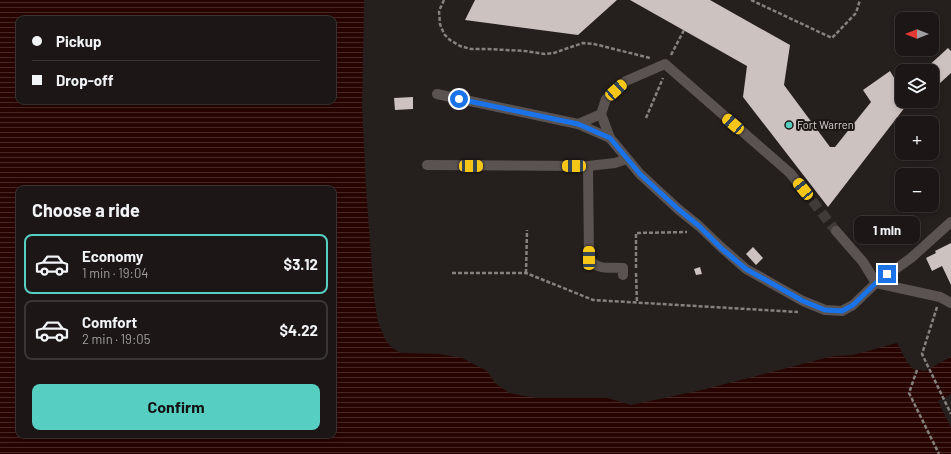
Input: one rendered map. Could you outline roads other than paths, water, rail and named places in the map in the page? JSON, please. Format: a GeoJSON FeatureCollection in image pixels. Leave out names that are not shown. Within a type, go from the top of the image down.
{"type":"FeatureCollection","features":[{"type":"Feature","properties":{"kind":"lane"},"geometry":{"type":"LineString","coordinates":[[803,189],[790,173],[665,64],[626,81],[606,99],[601,114],[610,138],[646,179],[746,269],[803,301],[825,310],[842,311],[853,305],[876,283],[911,258],[951,222]]}},
{"type":"Feature","properties":{"kind":"lane"},"geometry":{"type":"LineString","coordinates":[[437,94],[578,124],[610,138]]}},
{"type":"Feature","properties":{"kind":"lane"},"geometry":{"type":"LineString","coordinates":[[578,124],[601,114]]}},
{"type":"Feature","properties":{"kind":"lane"},"geometry":{"type":"LineString","coordinates":[[427,165],[588,166],[615,163],[627,159]]}},
{"type":"Feature","properties":{"kind":"lane"},"geometry":{"type":"LineString","coordinates":[[588,166],[589,258],[592,263],[599,267],[623,268],[623,275]]}},
{"type":"Feature","properties":{"kind":"lane"},"geometry":{"type":"LineString","coordinates":[[836,231],[863,262],[876,283],[940,297],[951,303]]}},
{"type":"Feature","properties":{"kind":"tunnel"},"geometry":{"type":"LineString","coordinates":[[803,189],[836,231]]}},
{"type":"Feature","properties":{"kind":"place","name":"Fort Warren"},"geometry":{"type":"Point","coordinates":[789,125]}}]}
